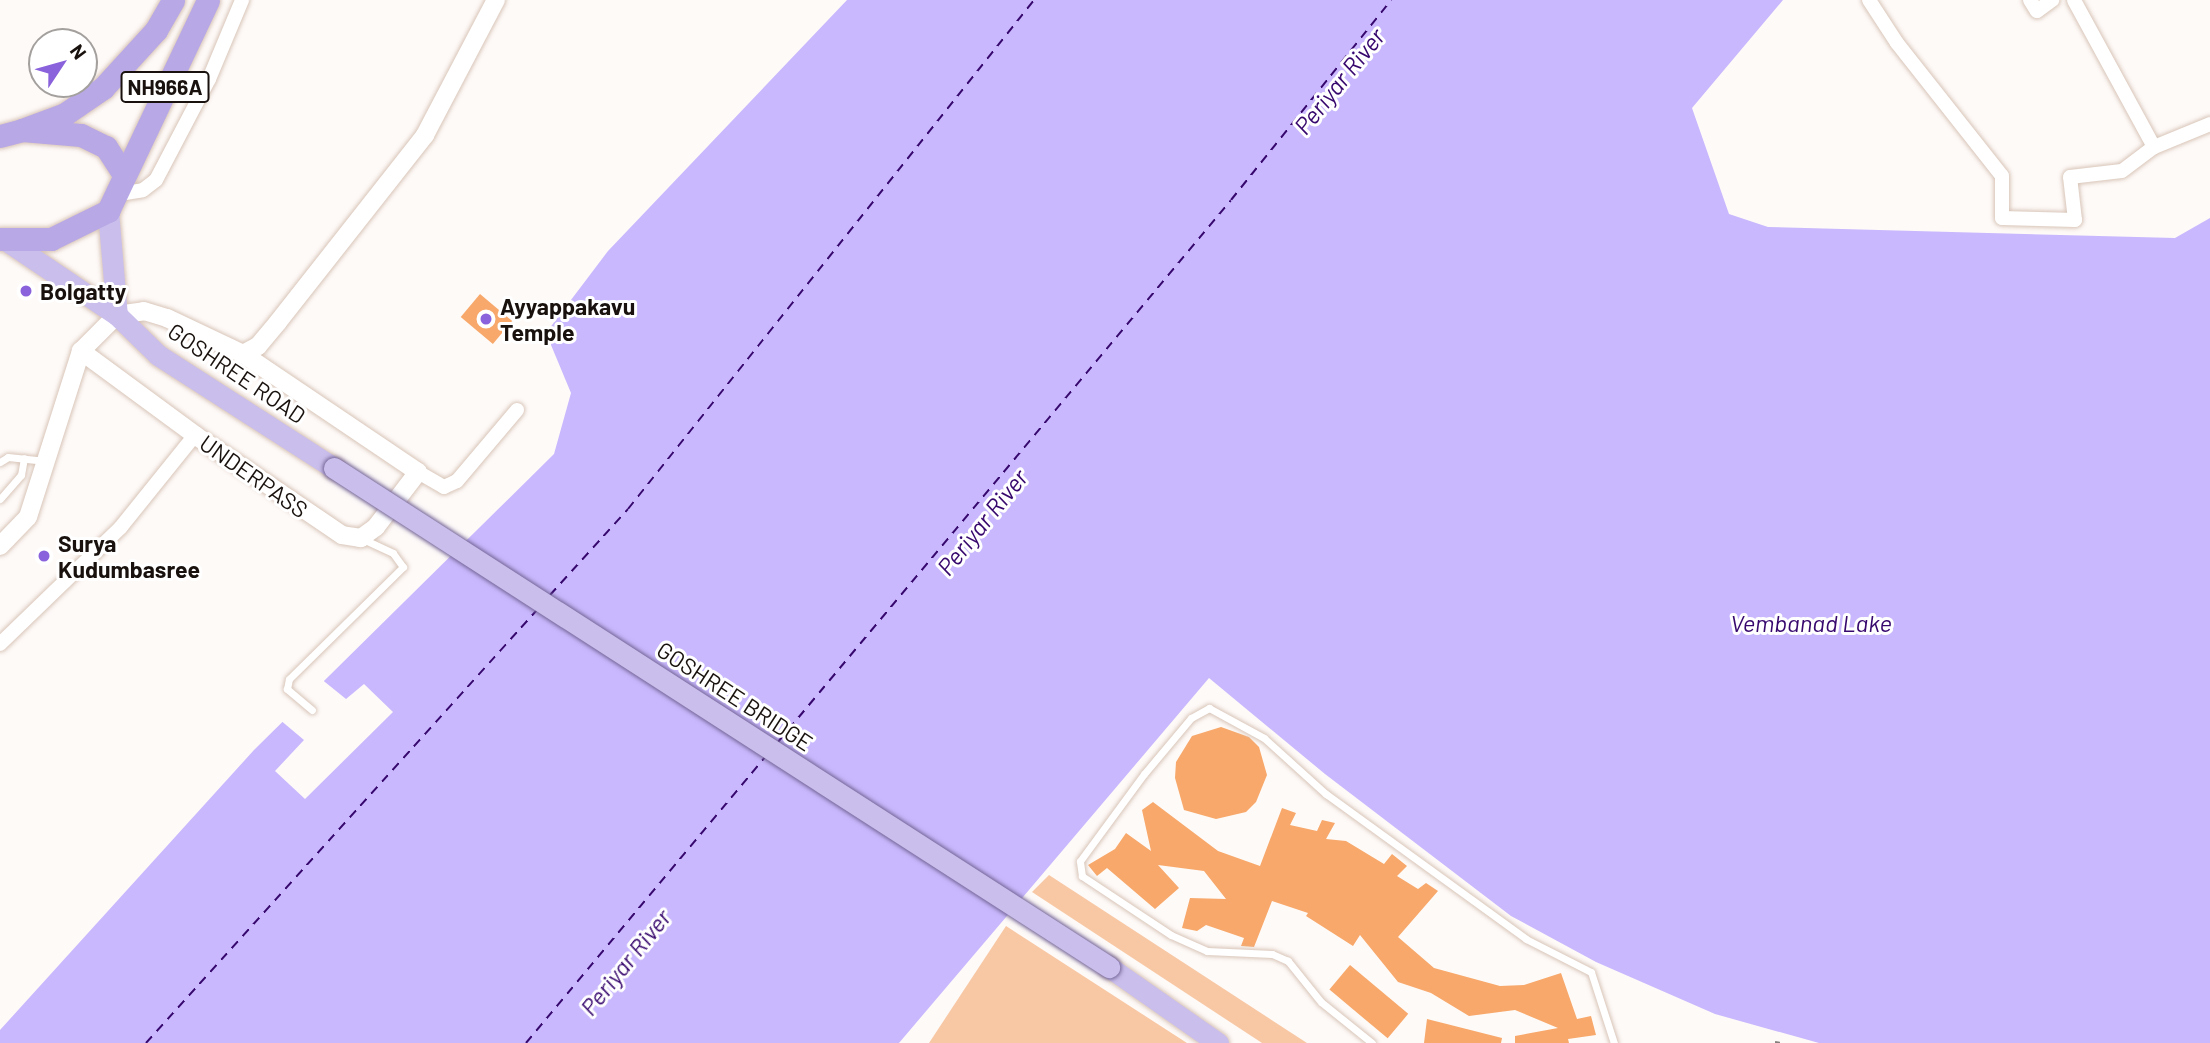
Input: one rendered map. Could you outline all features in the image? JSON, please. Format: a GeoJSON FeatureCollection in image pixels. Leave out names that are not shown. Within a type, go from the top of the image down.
{"type":"FeatureCollection","features":[{"type":"Feature","properties":{"kind":"highway","name":"NH966A"},"geometry":{"type":"LineString","coordinates":[[11,133],[65,114],[103,88],[156,30],[173,0]]}},
{"type":"Feature","properties":{"kind":"highway","name":"NH966A"},"geometry":{"type":"LineString","coordinates":[[117,194],[208,0]]}},
{"type":"Feature","properties":{"kind":"highway","name":"NH966A"},"geometry":{"type":"LineString","coordinates":[[11,133],[91,139],[106,147],[117,194]]}},
{"type":"Feature","properties":{"kind":"highway"},"geometry":{"type":"LineString","coordinates":[[3,240],[51,239],[117,194]]}},
{"type":"Feature","properties":{"kind":"main road"},"geometry":{"type":"LineString","coordinates":[[117,194],[117,315]]}},
{"type":"Feature","properties":{"kind":"main road","name":"GOSHREE ROAD"},"geometry":{"type":"LineString","coordinates":[[3,240],[117,315],[158,355],[334,468]]}},
{"type":"Feature","properties":{"kind":"main road","name":"GOSHREE BRIDGE"},"geometry":{"type":"LineString","coordinates":[[334,468],[1109,967],[1217,1042]]}},
{"type":"Feature","properties":{"kind":"street"},"geometry":{"type":"LineString","coordinates":[[117,194],[143,190],[156,180],[209,79],[242,0]]}},
{"type":"Feature","properties":{"kind":"street"},"geometry":{"type":"LineString","coordinates":[[243,354],[258,346],[425,135],[496,0]]}},
{"type":"Feature","properties":{"kind":"street"},"geometry":{"type":"LineString","coordinates":[[1869,0],[1897,43],[2002,176],[2002,218],[2075,220],[2070,177],[2122,171],[2154,147],[2210,124]]}},
{"type":"Feature","properties":{"kind":"street"},"geometry":{"type":"LineString","coordinates":[[2030,0],[2037,11],[2052,0]]}},
{"type":"Feature","properties":{"kind":"street"},"geometry":{"type":"LineString","coordinates":[[2074,0],[2154,147]]}},
{"type":"Feature","properties":{"kind":"street"},"geometry":{"type":"LineString","coordinates":[[0,546],[28,517],[81,351],[117,315],[144,311],[167,318],[243,354],[444,487],[457,481],[517,410]]}},
{"type":"Feature","properties":{"kind":"street","name":"UNDERPASS"},"geometry":{"type":"LineString","coordinates":[[81,351],[301,510],[342,535],[361,538]]}},
{"type":"Feature","properties":{"kind":"street"},"geometry":{"type":"LineString","coordinates":[[0,644],[121,527],[195,435]]}},
{"type":"Feature","properties":{"kind":"street"},"geometry":{"type":"LineString","coordinates":[[361,538],[376,527],[418,472]]}},
{"type":"Feature","properties":{"kind":"lane"},"geometry":{"type":"LineString","coordinates":[[0,462],[8,457],[46,461]]}},
{"type":"Feature","properties":{"kind":"lane"},"geometry":{"type":"LineString","coordinates":[[0,499],[21,475],[24,458]]}},
{"type":"Feature","properties":{"kind":"lane"},"geometry":{"type":"LineString","coordinates":[[312,710],[287,689],[289,679],[403,567],[401,559],[361,538]]}},
{"type":"Feature","properties":{"kind":"lane"},"geometry":{"type":"LineString","coordinates":[[1372,1043],[1321,1002],[1288,961],[1272,954],[1207,951],[1171,935],[1082,876],[1080,861],[1144,775],[1191,718],[1209,708],[1264,738],[1326,794],[1526,939],[1591,972],[1614,1043]]}},
{"type":"Feature","properties":{"kind":"path"},"geometry":{"type":"LineString","coordinates":[[1775,1042],[1781,1043]]}},
{"type":"Feature","properties":{"kind":"shaded area"},"geometry":{"type":"Polygon","coordinates":[[[1049,875],[1307,1043],[1262,1043],[1032,892],[1049,875]]]}},
{"type":"Feature","properties":{"kind":"shaded area"},"geometry":{"type":"Polygon","coordinates":[[[1006,926],[1187,1043],[929,1043],[1006,926]]]}},
{"type":"Feature","properties":{"kind":"water","name":"Vembanad Lake"},"geometry":{"type":"Polygon","coordinates":[[[847,0],[1783,0],[1692,108],[1729,214],[1768,227],[2175,238],[2210,218],[2210,1043],[1819,1043],[1715,1014],[1596,962],[1511,916],[1325,774],[1209,678],[899,1043],[0,1043],[0,1030],[254,750],[554,454],[571,393],[546,333],[608,251],[847,0]]]}},
{"type":"Feature","properties":{"kind":"pier"},"geometry":{"type":"Polygon","coordinates":[[[320,678],[346,699],[364,684],[393,712],[305,799],[275,771],[304,740],[279,719],[320,678]]]}},
{"type":"Feature","properties":{"kind":"building","name":"Ayyappakavu Temple"},"geometry":{"type":"Polygon","coordinates":[[[480,294],[512,321],[493,344],[461,317],[480,294]]]}},
{"type":"Feature","properties":{"kind":"building"},"geometry":{"type":"Polygon","coordinates":[[[1221,727],[1249,737],[1259,747],[1267,775],[1256,802],[1246,812],[1216,819],[1184,810],[1175,778],[1176,762],[1192,736],[1221,727]]]}},
{"type":"Feature","properties":{"kind":"building"},"geometry":{"type":"Polygon","coordinates":[[[1153,802],[1218,851],[1260,866],[1282,808],[1296,813],[1290,825],[1317,831],[1322,820],[1335,823],[1326,839],[1346,841],[1384,864],[1392,854],[1407,866],[1397,876],[1418,889],[1426,883],[1438,891],[1398,937],[1434,968],[1500,986],[1524,985],[1561,973],[1577,1019],[1591,1016],[1596,1035],[1568,1039],[1569,1043],[1515,1043],[1515,1036],[1558,1028],[1515,1010],[1469,1016],[1431,993],[1398,982],[1360,935],[1353,946],[1306,916],[1308,913],[1272,901],[1254,947],[1241,946],[1244,938],[1206,925],[1197,931],[1182,928],[1190,898],[1226,899],[1204,871],[1158,865],[1179,888],[1155,909],[1107,868],[1097,876],[1088,865],[1115,849],[1126,833],[1151,851],[1142,810],[1153,802]]]}},
{"type":"Feature","properties":{"kind":"building"},"geometry":{"type":"Polygon","coordinates":[[[1350,965],[1408,1014],[1388,1038],[1329,990],[1350,965]]]}},
{"type":"Feature","properties":{"kind":"building"},"geometry":{"type":"Polygon","coordinates":[[[1427,1019],[1502,1038],[1501,1043],[1424,1043],[1427,1019]]]}},
{"type":"Feature","properties":{"kind":"ferry route"},"geometry":{"type":"LineString","coordinates":[[550,595],[628,509],[1034,0]]}},
{"type":"Feature","properties":{"kind":"ferry route"},"geometry":{"type":"LineString","coordinates":[[778,742],[1231,200],[1391,0]]}},
{"type":"Feature","properties":{"kind":"ferry route"},"geometry":{"type":"LineString","coordinates":[[146,1043],[537,610]]}},
{"type":"Feature","properties":{"kind":"ferry route"},"geometry":{"type":"LineString","coordinates":[[526,1043],[765,757]]}},
{"type":"Feature","properties":{"kind":"place","name":"Bolgatty"},"geometry":{"type":"Point","coordinates":[26,291]}},
{"type":"Feature","properties":{"kind":"place","name":"Ayyappakavu Temple"},"geometry":{"type":"Point","coordinates":[486,319]}},
{"type":"Feature","properties":{"kind":"place","name":"Surya Kudumbasree"},"geometry":{"type":"Point","coordinates":[44,556]}},
{"type":"Feature","properties":{"kind":"water label","name":"Periyar River"},"geometry":{"type":"Point","coordinates":[1339,81]}},
{"type":"Feature","properties":{"kind":"water label","name":"Periyar River"},"geometry":{"type":"Point","coordinates":[982,522]}},
{"type":"Feature","properties":{"kind":"water label","name":"Periyar River"},"geometry":{"type":"Point","coordinates":[625,962]}}]}
